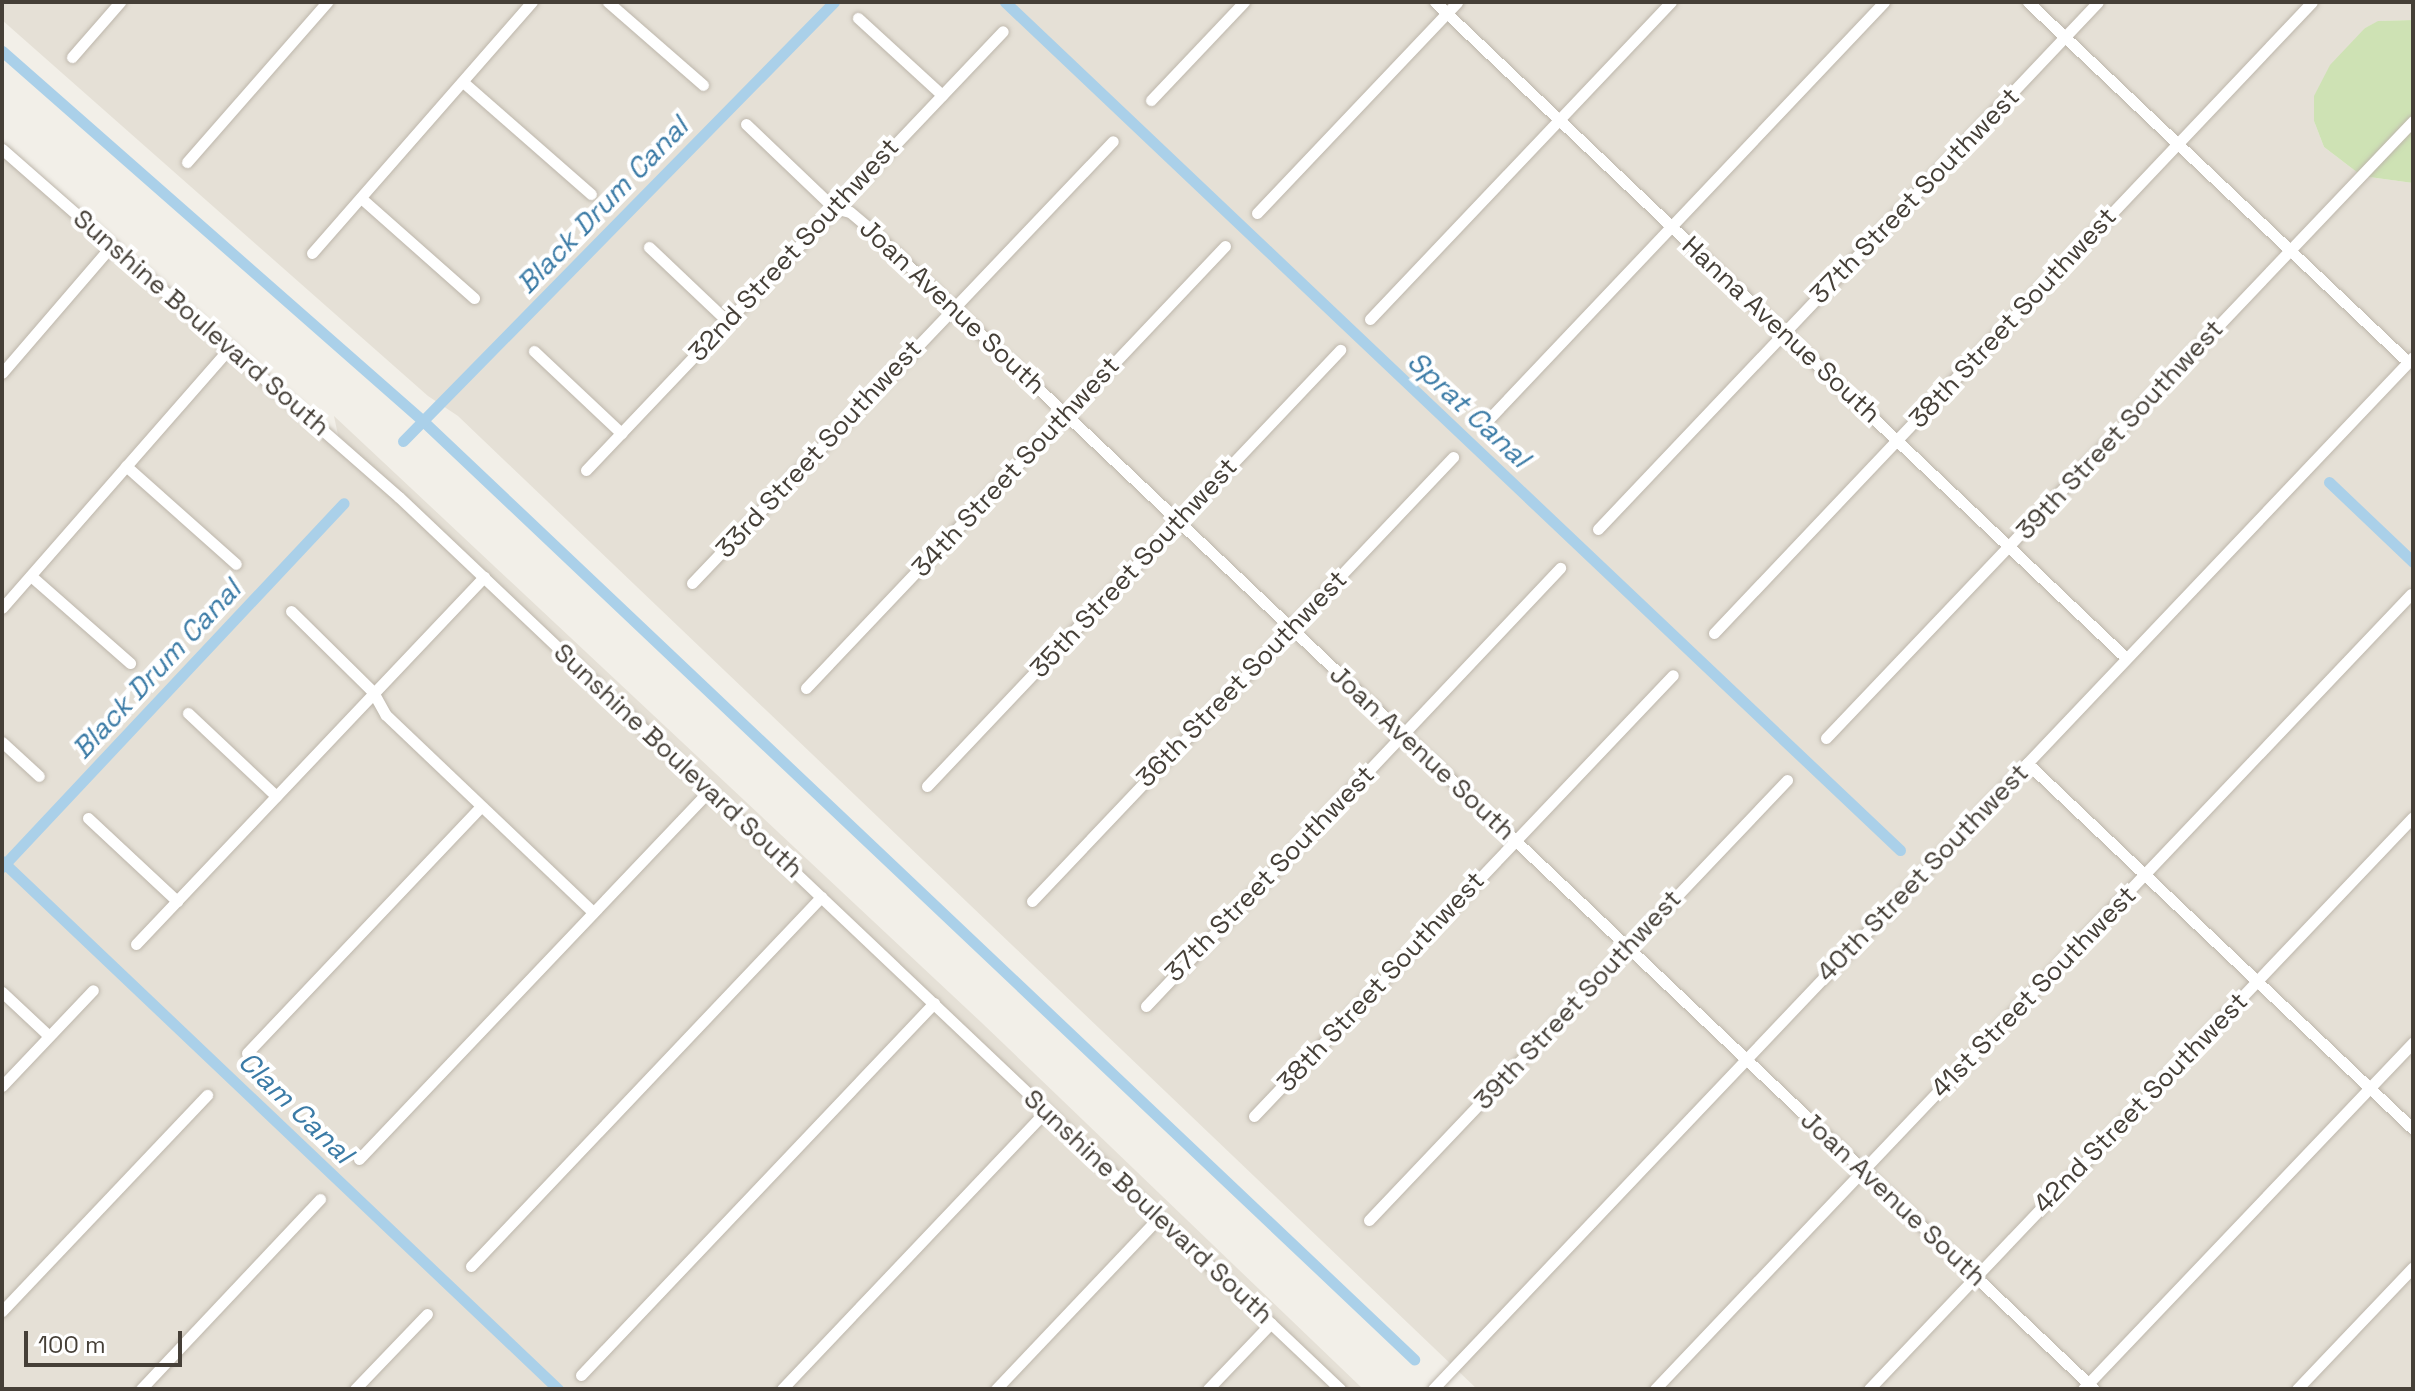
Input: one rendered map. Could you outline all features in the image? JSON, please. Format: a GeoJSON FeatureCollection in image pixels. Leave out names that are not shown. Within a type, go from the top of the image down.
{"type":"FeatureCollection","features":[{"type":"Feature","properties":{"kind":"street"},"geometry":{"type":"LineString","coordinates":[[72,57],[120,2]]}},
{"type":"Feature","properties":{"kind":"street"},"geometry":{"type":"LineString","coordinates":[[187,162],[327,2]]}},
{"type":"Feature","properties":{"kind":"street"},"geometry":{"type":"LineString","coordinates":[[312,253],[532,2]]}},
{"type":"Feature","properties":{"kind":"street"},"geometry":{"type":"LineString","coordinates":[[608,2],[703,85]]}},
{"type":"Feature","properties":{"kind":"street"},"geometry":{"type":"LineString","coordinates":[[1151,100],[1244,2]]}},
{"type":"Feature","properties":{"kind":"street","name":"Hanna Avenue South"},"geometry":{"type":"LineString","coordinates":[[1435,2],[2126,658]]}},
{"type":"Feature","properties":{"kind":"street"},"geometry":{"type":"LineString","coordinates":[[1257,213],[1457,2]]}},
{"type":"Feature","properties":{"kind":"street"},"geometry":{"type":"LineString","coordinates":[[1370,319],[1671,2]]}},
{"type":"Feature","properties":{"kind":"street"},"geometry":{"type":"LineString","coordinates":[[1486,422],[1884,2]]}},
{"type":"Feature","properties":{"kind":"street"},"geometry":{"type":"LineString","coordinates":[[2028,2],[2410,360]]}},
{"type":"Feature","properties":{"kind":"street","name":"37th Street Southwest"},"geometry":{"type":"LineString","coordinates":[[1598,529],[2098,2]]}},
{"type":"Feature","properties":{"kind":"street","name":"38th Street Southwest"},"geometry":{"type":"LineString","coordinates":[[1714,633],[2312,2]]}},
{"type":"Feature","properties":{"kind":"street"},"geometry":{"type":"LineString","coordinates":[[858,18],[942,95]]}},
{"type":"Feature","properties":{"kind":"street","name":"32nd Street Southwest"},"geometry":{"type":"LineString","coordinates":[[586,470],[1003,31]]}},
{"type":"Feature","properties":{"kind":"street"},"geometry":{"type":"LineString","coordinates":[[463,82],[591,194]]}},
{"type":"Feature","properties":{"kind":"street","name":"39th Street Southwest"},"geometry":{"type":"LineString","coordinates":[[1826,738],[2413,121]]}},
{"type":"Feature","properties":{"kind":"street","name":"Joan Avenue South"},"geometry":{"type":"LineString","coordinates":[[746,124],[834,208],[850,212],[953,308],[2088,1387]]}},
{"type":"Feature","properties":{"kind":"street","name":"33rd Street Southwest"},"geometry":{"type":"LineString","coordinates":[[692,583],[1113,141]]}},
{"type":"Feature","properties":{"kind":"street","name":"Sunshine Boulevard South"},"geometry":{"type":"LineString","coordinates":[[2,149],[230,348],[484,577],[1340,1389]]}},
{"type":"Feature","properties":{"kind":"street"},"geometry":{"type":"LineString","coordinates":[[361,198],[474,298]]}},
{"type":"Feature","properties":{"kind":"street"},"geometry":{"type":"LineString","coordinates":[[2,373],[112,245]]}},
{"type":"Feature","properties":{"kind":"street","name":"34th Street Southwest"},"geometry":{"type":"LineString","coordinates":[[806,688],[1225,246]]}},
{"type":"Feature","properties":{"kind":"street"},"geometry":{"type":"LineString","coordinates":[[649,247],[727,321]]}},
{"type":"Feature","properties":{"kind":"street"},"geometry":{"type":"LineString","coordinates":[[2,608],[230,348]]}},
{"type":"Feature","properties":{"kind":"street","name":"35th Street Southwest"},"geometry":{"type":"LineString","coordinates":[[927,786],[1340,350]]}},
{"type":"Feature","properties":{"kind":"street"},"geometry":{"type":"LineString","coordinates":[[534,351],[621,433]]}},
{"type":"Feature","properties":{"kind":"street","name":"40th Street Southwest"},"geometry":{"type":"LineString","coordinates":[[1433,1389],[2410,360]]}},
{"type":"Feature","properties":{"kind":"street","name":"36th Street Southwest"},"geometry":{"type":"LineString","coordinates":[[1032,901],[1453,457]]}},
{"type":"Feature","properties":{"kind":"street"},"geometry":{"type":"LineString","coordinates":[[126,466],[236,564]]}},
{"type":"Feature","properties":{"kind":"street","name":"37th Street Southwest"},"geometry":{"type":"LineString","coordinates":[[1146,1006],[1560,568]]}},
{"type":"Feature","properties":{"kind":"street"},"geometry":{"type":"LineString","coordinates":[[31,576],[130,663]]}},
{"type":"Feature","properties":{"kind":"street"},"geometry":{"type":"LineString","coordinates":[[136,944],[484,577]]}},
{"type":"Feature","properties":{"kind":"street","name":"41st Street Southwest"},"geometry":{"type":"LineString","coordinates":[[1655,1389],[2411,594]]}},
{"type":"Feature","properties":{"kind":"street"},"geometry":{"type":"LineString","coordinates":[[291,611],[373,692],[386,715],[593,912]]}},
{"type":"Feature","properties":{"kind":"street","name":"38th Street Southwest"},"geometry":{"type":"LineString","coordinates":[[1254,1116],[1673,675]]}},
{"type":"Feature","properties":{"kind":"street"},"geometry":{"type":"LineString","coordinates":[[188,713],[276,796]]}},
{"type":"Feature","properties":{"kind":"street"},"geometry":{"type":"LineString","coordinates":[[2,742],[39,776]]}},
{"type":"Feature","properties":{"kind":"street"},"geometry":{"type":"LineString","coordinates":[[2027,763],[2413,1129]]}},
{"type":"Feature","properties":{"kind":"street","name":"39th Street Southwest"},"geometry":{"type":"LineString","coordinates":[[1369,1220],[1787,780]]}},
{"type":"Feature","properties":{"kind":"street"},"geometry":{"type":"LineString","coordinates":[[359,1159],[709,791]]}},
{"type":"Feature","properties":{"kind":"street"},"geometry":{"type":"LineString","coordinates":[[247,1053],[481,806]]}},
{"type":"Feature","properties":{"kind":"street","name":"42nd Street Southwest"},"geometry":{"type":"LineString","coordinates":[[1869,1389],[2413,817]]}},
{"type":"Feature","properties":{"kind":"street"},"geometry":{"type":"LineString","coordinates":[[88,818],[177,901]]}},
{"type":"Feature","properties":{"kind":"street"},"geometry":{"type":"LineString","coordinates":[[471,1266],[821,897]]}},
{"type":"Feature","properties":{"kind":"street"},"geometry":{"type":"LineString","coordinates":[[2,1086],[93,990]]}},
{"type":"Feature","properties":{"kind":"street"},"geometry":{"type":"LineString","coordinates":[[2,992],[49,1036]]}},
{"type":"Feature","properties":{"kind":"street"},"geometry":{"type":"LineString","coordinates":[[581,1375],[934,1003]]}},
{"type":"Feature","properties":{"kind":"street"},"geometry":{"type":"LineString","coordinates":[[2088,1387],[2413,1042]]}},
{"type":"Feature","properties":{"kind":"street"},"geometry":{"type":"LineString","coordinates":[[2,1311],[207,1095]]}},
{"type":"Feature","properties":{"kind":"street"},"geometry":{"type":"LineString","coordinates":[[782,1389],[1046,1111]]}},
{"type":"Feature","properties":{"kind":"street"},"geometry":{"type":"LineString","coordinates":[[141,1389],[320,1199]]}},
{"type":"Feature","properties":{"kind":"street"},"geometry":{"type":"LineString","coordinates":[[996,1389],[1159,1217]]}},
{"type":"Feature","properties":{"kind":"street"},"geometry":{"type":"LineString","coordinates":[[2297,1389],[2413,1267]]}},
{"type":"Feature","properties":{"kind":"street"},"geometry":{"type":"LineString","coordinates":[[355,1389],[427,1314]]}},
{"type":"Feature","properties":{"kind":"street"},"geometry":{"type":"LineString","coordinates":[[1208,1389],[1271,1323]]}},
{"type":"Feature","properties":{"kind":"shaded area"},"geometry":{"type":"Polygon","coordinates":[[[2,2],[2413,2],[2413,20],[2379,21],[2365,28],[2314,121],[2324,147],[2362,176],[2413,183],[2413,1389],[1477,1389],[458,416],[428,396],[2,20],[2,2]]]}},
{"type":"Feature","properties":{"kind":"shaded area"},"geometry":{"type":"Polygon","coordinates":[[[2,156],[395,501],[1332,1389],[2,1389],[2,156]]]}},
{"type":"Feature","properties":{"kind":"shaded area"},"geometry":{"type":"Polygon","coordinates":[[[334,416],[983,1024],[1363,1389],[1348,1389],[338,435],[334,416]]]}},
{"type":"Feature","properties":{"kind":"green space"},"geometry":{"type":"Polygon","coordinates":[[[2413,20],[2413,183],[2362,176],[2324,147],[2314,121],[2314,96],[2330,65],[2365,28],[2378,21],[2413,20]]]}},
{"type":"Feature","properties":{"kind":"waterway","name":"Black Drum Canal"},"geometry":{"type":"LineString","coordinates":[[403,441],[834,2]]}},
{"type":"Feature","properties":{"kind":"waterway","name":"Sprat Canal"},"geometry":{"type":"LineString","coordinates":[[1005,2],[1900,850]]}},
{"type":"Feature","properties":{"kind":"waterway"},"geometry":{"type":"LineString","coordinates":[[2,51],[423,421],[1414,1359]]}},
{"type":"Feature","properties":{"kind":"waterway"},"geometry":{"type":"LineString","coordinates":[[2329,482],[2413,562]]}},
{"type":"Feature","properties":{"kind":"waterway","name":"Black Drum Canal"},"geometry":{"type":"LineString","coordinates":[[2,867],[344,503]]}},
{"type":"Feature","properties":{"kind":"waterway","name":"Clam Canal"},"geometry":{"type":"LineString","coordinates":[[2,861],[558,1389]]}}]}
